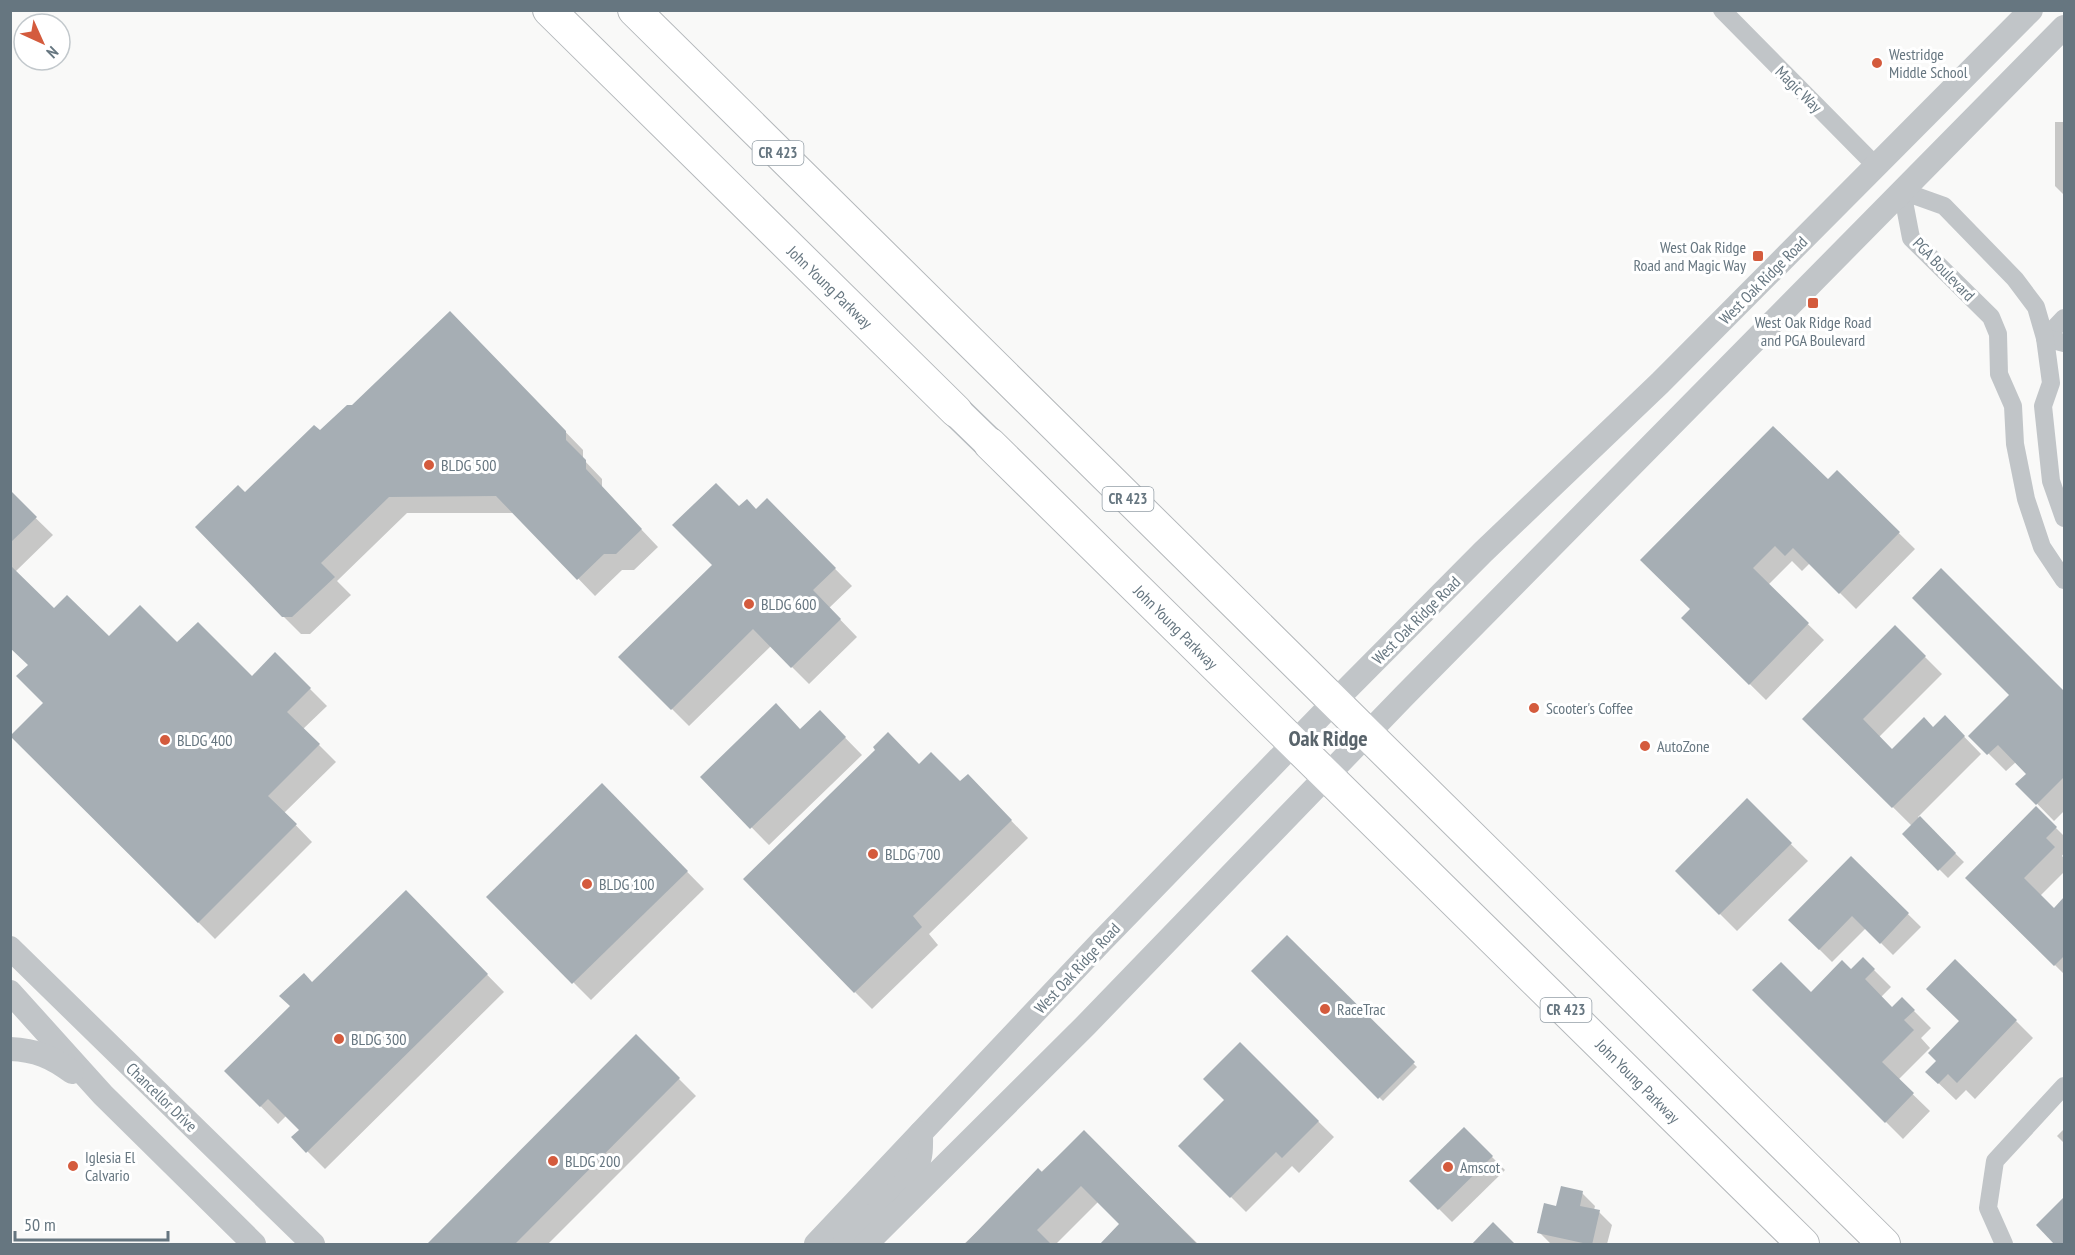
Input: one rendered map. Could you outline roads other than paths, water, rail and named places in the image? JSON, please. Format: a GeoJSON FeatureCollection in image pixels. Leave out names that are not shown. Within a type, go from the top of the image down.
{"type":"FeatureCollection","features":[{"type":"Feature","properties":{"kind":"highway","name":"John Young Parkway"},"geometry":{"type":"LineString","coordinates":[[549,10],[956,411]]}},
{"type":"Feature","properties":{"kind":"highway","name":"CR 423"},"geometry":{"type":"LineString","coordinates":[[634,10],[1884,1245]]}},
{"type":"Feature","properties":{"kind":"highway","name":"John Young Parkway"},"geometry":{"type":"LineString","coordinates":[[990,444],[1803,1245]]}},
{"type":"Feature","properties":{"kind":"main road","name":"John Young Parkway"},"geometry":{"type":"LineString","coordinates":[[956,411],[990,444]]}},
{"type":"Feature","properties":{"kind":"street","name":"Magic Way"},"geometry":{"type":"LineString","coordinates":[[1722,10],[1876,166]]}},
{"type":"Feature","properties":{"kind":"street","name":"West Oak Ridge Road"},"geometry":{"type":"LineString","coordinates":[[816,1245],[1101,942],[1333,703],[1483,552],[1660,383],[2031,10]]}},
{"type":"Feature","properties":{"kind":"street"},"geometry":{"type":"LineString","coordinates":[[866,1245],[1085,1026],[1366,735],[2064,27]]}},
{"type":"Feature","properties":{"kind":"street"},"geometry":{"type":"LineString","coordinates":[[1876,166],[1902,191],[1944,206],[2015,279],[2036,307],[2045,338],[2051,383],[2043,406],[2051,481],[2064,518]]}},
{"type":"Feature","properties":{"kind":"street","name":"PGA Boulevard"},"geometry":{"type":"LineString","coordinates":[[1902,191],[1911,238],[1991,317],[1998,334],[1999,374],[2013,406],[2015,444],[2026,499],[2042,548],[2064,580]]}},
{"type":"Feature","properties":{"kind":"street"},"geometry":{"type":"LineString","coordinates":[[2045,338],[2064,318]]}},
{"type":"Feature","properties":{"kind":"street"},"geometry":{"type":"LineString","coordinates":[[2045,338],[2064,343]]}},
{"type":"Feature","properties":{"kind":"street","name":"Chancellor Drive"},"geometry":{"type":"LineString","coordinates":[[15,964],[313,1245]]}},
{"type":"Feature","properties":{"kind":"street"},"geometry":{"type":"LineString","coordinates":[[10,992],[103,1095],[254,1245]]}},
{"type":"Feature","properties":{"kind":"street"},"geometry":{"type":"LineString","coordinates":[[10,1049],[55,1058],[103,1095]]}},
{"type":"Feature","properties":{"kind":"street"},"geometry":{"type":"LineString","coordinates":[[2004,1245],[1988,1208],[1995,1161],[2064,1086]]}},
{"type":"Feature","properties":{"kind":"street"},"geometry":{"type":"LineString","coordinates":[[844,1245],[906,1182],[918,1164],[921,1133]]}},
{"type":"Feature","properties":{"kind":"place","name":"Westridge Middle School"},"geometry":{"type":"Point","coordinates":[1877,63]}},
{"type":"Feature","properties":{"kind":"place","name":"West Oak Ridge Road and Magic Way"},"geometry":{"type":"Point","coordinates":[1758,256]}},
{"type":"Feature","properties":{"kind":"place","name":"West Oak Ridge Road and PGA Boulevard"},"geometry":{"type":"Point","coordinates":[1813,303]}},
{"type":"Feature","properties":{"kind":"place","name":"BLDG 500"},"geometry":{"type":"Point","coordinates":[429,465]}},
{"type":"Feature","properties":{"kind":"place","name":"BLDG 600"},"geometry":{"type":"Point","coordinates":[749,604]}},
{"type":"Feature","properties":{"kind":"place","name":"Scooter's Coffee"},"geometry":{"type":"Point","coordinates":[1534,708]}},
{"type":"Feature","properties":{"kind":"place","name":"BLDG 400"},"geometry":{"type":"Point","coordinates":[165,740]}},
{"type":"Feature","properties":{"kind":"place","name":"AutoZone"},"geometry":{"type":"Point","coordinates":[1645,746]}},
{"type":"Feature","properties":{"kind":"place","name":"BLDG 700"},"geometry":{"type":"Point","coordinates":[873,854]}},
{"type":"Feature","properties":{"kind":"place","name":"BLDG 100"},"geometry":{"type":"Point","coordinates":[587,884]}},
{"type":"Feature","properties":{"kind":"place","name":"RaceTrac"},"geometry":{"type":"Point","coordinates":[1325,1009]}},
{"type":"Feature","properties":{"kind":"place","name":"BLDG 300"},"geometry":{"type":"Point","coordinates":[339,1039]}},
{"type":"Feature","properties":{"kind":"place","name":"BLDG 200"},"geometry":{"type":"Point","coordinates":[553,1161]}},
{"type":"Feature","properties":{"kind":"place","name":"Iglesia El Calvario"},"geometry":{"type":"Point","coordinates":[73,1166]}},
{"type":"Feature","properties":{"kind":"place","name":"Amscot"},"geometry":{"type":"Point","coordinates":[1448,1167]}},
{"type":"Feature","properties":{"kind":"district","name":"Oak Ridge"},"geometry":{"type":"Point","coordinates":[1328,738]}}]}
